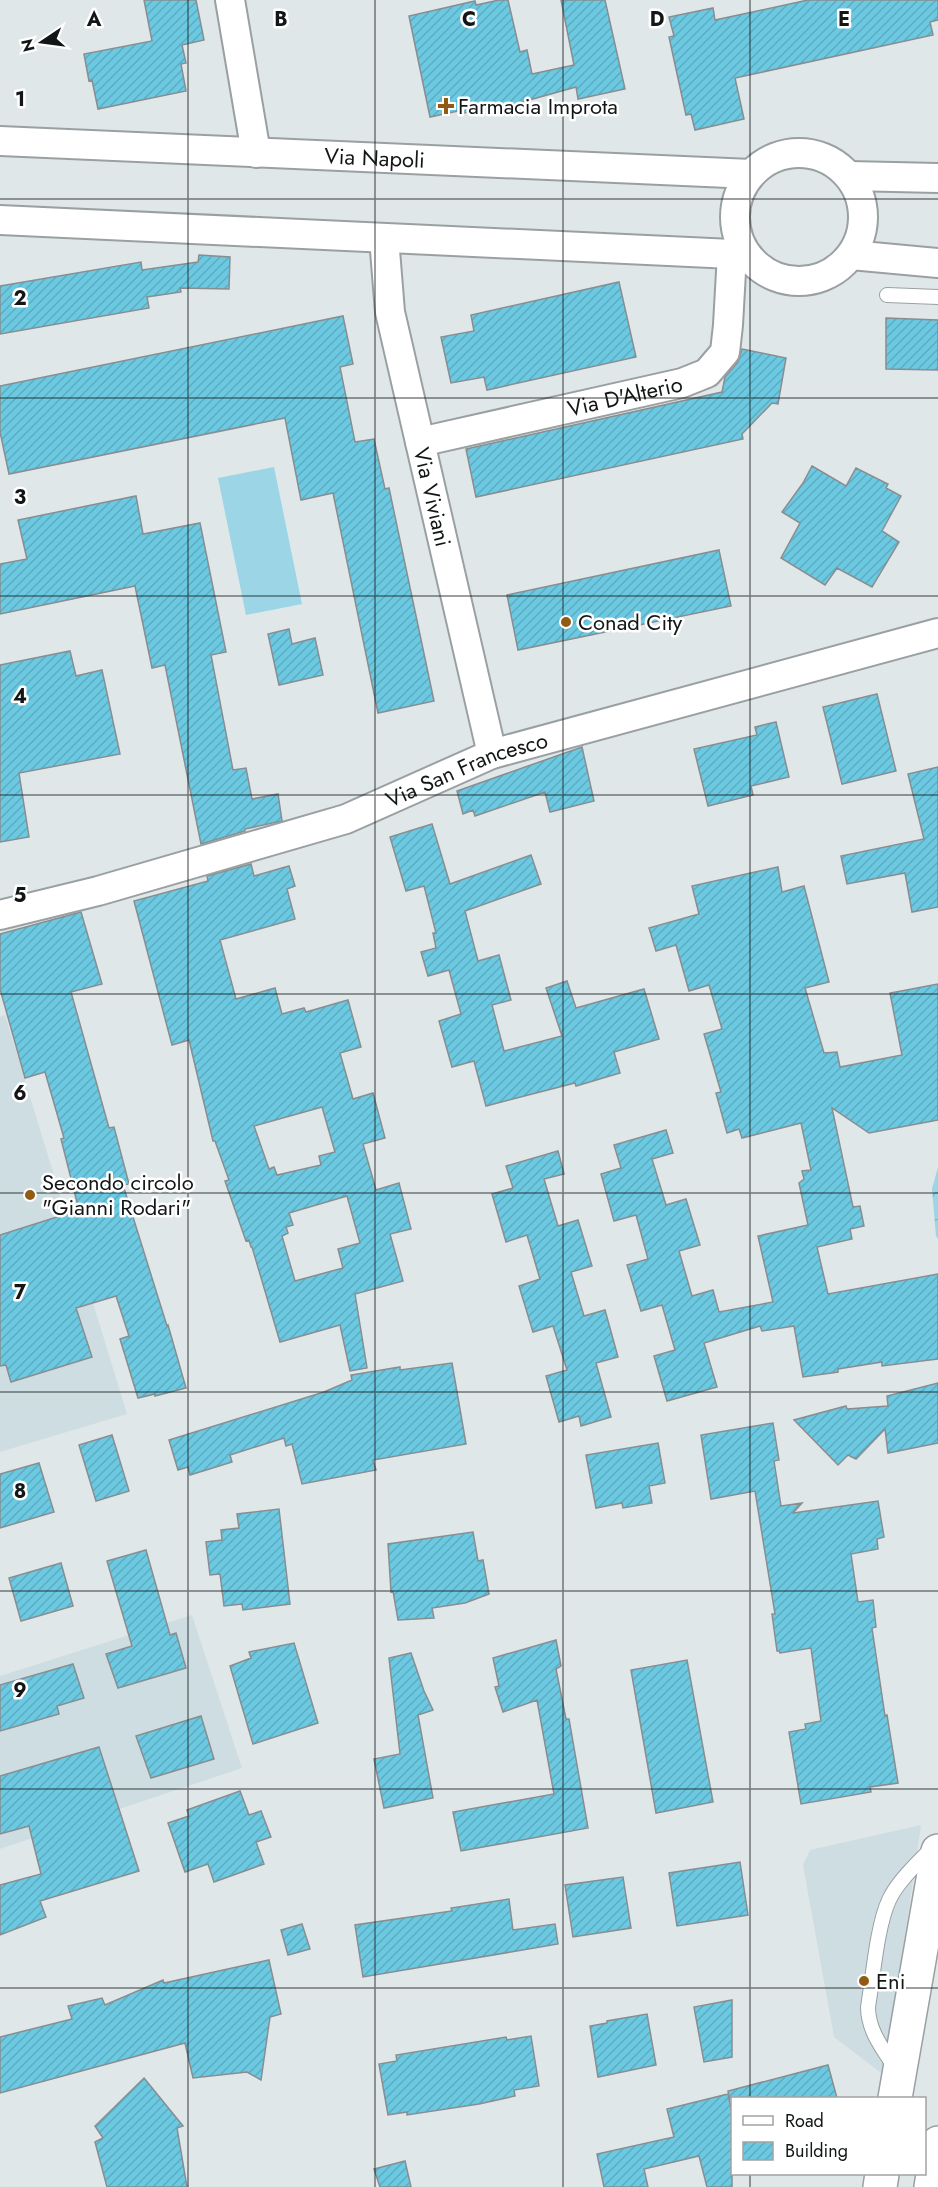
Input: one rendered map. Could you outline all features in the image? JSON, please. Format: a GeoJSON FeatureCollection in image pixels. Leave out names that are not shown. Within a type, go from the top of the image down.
{"type":"FeatureCollection","features":[{"type":"Feature","properties":{"kind":"main road"},"geometry":{"type":"LineString","coordinates":[[897,2086],[938,1851]]}},
{"type":"Feature","properties":{"kind":"main road"},"geometry":{"type":"LineString","coordinates":[[931,2187],[938,2143]]}},
{"type":"Feature","properties":{"kind":"street"},"geometry":{"type":"LineString","coordinates":[[230,0],[256,153]]}},
{"type":"Feature","properties":{"kind":"street","name":"Via Napoli"},"geometry":{"type":"LineString","coordinates":[[0,141],[751,174]]}},
{"type":"Feature","properties":{"kind":"street"},"geometry":{"type":"LineString","coordinates":[[0,220],[738,252],[770,275],[787,281],[805,282],[823,277],[839,268],[851,255],[859,240],[863,215],[857,191],[849,176],[835,164],[818,156],[800,153],[782,155],[765,162],[741,187],[735,203],[734,219],[738,252]]}},
{"type":"Feature","properties":{"kind":"street"},"geometry":{"type":"LineString","coordinates":[[849,176],[938,178]]}},
{"type":"Feature","properties":{"kind":"street","name":"Via Viviani"},"geometry":{"type":"LineString","coordinates":[[384,238],[390,312],[492,754]]}},
{"type":"Feature","properties":{"kind":"street","name":"Via D'Alterio"},"geometry":{"type":"LineString","coordinates":[[420,442],[682,383],[707,373],[724,352],[738,252]]}},
{"type":"Feature","properties":{"kind":"street"},"geometry":{"type":"LineString","coordinates":[[851,255],[938,262]]}},
{"type":"Feature","properties":{"kind":"street","name":"Via San Francesco"},"geometry":{"type":"LineString","coordinates":[[0,915],[98,891],[346,819],[492,754],[938,633]]}},
{"type":"Feature","properties":{"kind":"lane"},"geometry":{"type":"LineString","coordinates":[[886,295],[938,297]]}},
{"type":"Feature","properties":{"kind":"lane"},"geometry":{"type":"LineString","coordinates":[[897,2086],[872,2029],[868,2018],[868,2007],[884,1916],[890,1899],[901,1881],[938,1841]]}},
{"type":"Feature","properties":{"kind":"shaded area","name":"Secondo circolo \"Gianni Rodari\""},"geometry":{"type":"Polygon","coordinates":[[[5,1015],[127,1414],[0,1452],[0,1017],[5,1015]]]}},
{"type":"Feature","properties":{"kind":"shaded area"},"geometry":{"type":"Polygon","coordinates":[[[192,1615],[242,1768],[0,1849],[0,1676],[192,1615]]]}},
{"type":"Feature","properties":{"kind":"shaded area"},"geometry":{"type":"Polygon","coordinates":[[[921,1825],[885,2076],[834,2037],[803,1865],[810,1850],[921,1825]]]}},
{"type":"Feature","properties":{"kind":"green space"},"geometry":{"type":"Polygon","coordinates":[[[274,467],[302,604],[246,615],[218,478],[274,467]]]}},
{"type":"Feature","properties":{"kind":"green space"},"geometry":{"type":"Polygon","coordinates":[[[938,1167],[938,1239],[932,1189],[938,1167]]]}},
{"type":"Feature","properties":{"kind":"building"},"geometry":{"type":"Polygon","coordinates":[[[144,0],[196,0],[204,40],[182,45],[186,63],[181,64],[186,91],[98,109],[92,80],[89,81],[84,54],[152,41],[144,0]]]}},
{"type":"Feature","properties":{"kind":"building"},"geometry":{"type":"Polygon","coordinates":[[[508,0],[520,52],[527,50],[532,74],[574,65],[561,0],[605,0],[625,89],[578,99],[576,87],[504,107],[504,104],[459,114],[458,111],[430,117],[409,16],[475,1],[476,5],[508,0]]]}},
{"type":"Feature","properties":{"kind":"building"},"geometry":{"type":"Polygon","coordinates":[[[808,0],[938,0],[938,20],[930,22],[933,35],[735,78],[744,119],[695,130],[691,114],[686,115],[669,37],[674,36],[669,17],[713,8],[715,20],[808,0]]]}},
{"type":"Feature","properties":{"kind":"building"},"geometry":{"type":"Polygon","coordinates":[[[199,255],[230,257],[229,289],[180,288],[181,292],[147,297],[149,308],[0,334],[0,286],[141,262],[142,270],[198,262],[199,255]]]}},
{"type":"Feature","properties":{"kind":"building"},"geometry":{"type":"Polygon","coordinates":[[[619,282],[636,357],[487,390],[484,377],[451,383],[441,337],[474,331],[471,315],[619,282]]]}},
{"type":"Feature","properties":{"kind":"building"},"geometry":{"type":"Polygon","coordinates":[[[343,316],[353,364],[340,367],[355,442],[374,439],[385,489],[389,488],[434,701],[378,713],[333,493],[301,500],[285,418],[9,474],[0,432],[0,386],[343,316]]]}},
{"type":"Feature","properties":{"kind":"building"},"geometry":{"type":"Polygon","coordinates":[[[886,318],[938,320],[938,370],[886,369],[886,318]]]}},
{"type":"Feature","properties":{"kind":"building"},"geometry":{"type":"Polygon","coordinates":[[[742,349],[786,358],[778,404],[772,403],[742,434],[743,439],[476,497],[466,449],[722,392],[725,377],[738,362],[742,349]]]}},
{"type":"Feature","properties":{"kind":"building"},"geometry":{"type":"Polygon","coordinates":[[[812,466],[846,486],[856,468],[888,484],[886,488],[901,496],[882,531],[899,542],[872,587],[837,568],[825,585],[781,558],[800,523],[782,512],[812,466]]]}},
{"type":"Feature","properties":{"kind":"building"},"geometry":{"type":"Polygon","coordinates":[[[136,496],[143,534],[200,523],[226,652],[211,655],[233,770],[246,768],[252,799],[278,794],[282,821],[245,829],[245,831],[201,844],[165,665],[152,668],[135,586],[0,614],[0,564],[27,559],[18,520],[136,496]]]}},
{"type":"Feature","properties":{"kind":"building"},"geometry":{"type":"Polygon","coordinates":[[[719,550],[731,606],[518,650],[507,595],[719,550]]]}},
{"type":"Feature","properties":{"kind":"building"},"geometry":{"type":"Polygon","coordinates":[[[289,629],[292,644],[315,638],[323,675],[279,685],[268,634],[289,629]]]}},
{"type":"Feature","properties":{"kind":"building"},"geometry":{"type":"Polygon","coordinates":[[[70,651],[76,676],[102,670],[120,754],[19,773],[29,837],[0,842],[0,665],[70,651]]]}},
{"type":"Feature","properties":{"kind":"building"},"geometry":{"type":"Polygon","coordinates":[[[877,694],[896,771],[842,784],[823,707],[877,694]]]}},
{"type":"Feature","properties":{"kind":"building"},"geometry":{"type":"Polygon","coordinates":[[[776,722],[789,777],[751,786],[753,795],[708,806],[694,749],[757,735],[755,727],[776,722]]]}},
{"type":"Feature","properties":{"kind":"building"},"geometry":{"type":"Polygon","coordinates":[[[582,747],[594,801],[550,812],[545,792],[475,816],[473,810],[463,814],[457,791],[582,747]]]}},
{"type":"Feature","properties":{"kind":"building"},"geometry":{"type":"Polygon","coordinates":[[[938,767],[938,907],[912,912],[905,873],[847,884],[841,856],[924,839],[908,774],[938,767]]]}},
{"type":"Feature","properties":{"kind":"building"},"geometry":{"type":"Polygon","coordinates":[[[432,824],[450,884],[531,855],[541,884],[465,911],[478,961],[499,955],[511,1000],[492,1005],[504,1051],[562,1036],[546,988],[567,981],[576,1008],[644,989],[659,1039],[614,1052],[620,1073],[576,1086],[575,1083],[486,1106],[474,1061],[452,1067],[439,1021],[461,1014],[449,970],[428,976],[421,952],[436,948],[433,933],[436,933],[424,886],[406,891],[390,837],[432,824]]]}},
{"type":"Feature","properties":{"kind":"building"},"geometry":{"type":"Polygon","coordinates":[[[251,864],[254,876],[289,866],[295,886],[287,889],[295,919],[220,940],[236,999],[275,988],[282,1014],[304,1008],[306,1012],[348,1000],[361,1047],[340,1053],[353,1099],[373,1093],[385,1138],[363,1144],[376,1190],[399,1183],[411,1229],[390,1234],[403,1281],[355,1294],[367,1368],[350,1371],[340,1325],[280,1342],[252,1247],[249,1240],[246,1241],[225,1181],[229,1180],[215,1141],[213,1141],[189,1040],[172,1045],[134,901],[208,881],[207,876],[251,864]],[[322,1107],[254,1126],[269,1169],[274,1167],[277,1175],[321,1165],[319,1156],[335,1152],[322,1107]],[[347,1196],[289,1213],[293,1225],[286,1227],[288,1233],[282,1236],[295,1281],[343,1268],[338,1249],[360,1243],[347,1196]]]}},
{"type":"Feature","properties":{"kind":"building"},"geometry":{"type":"Polygon","coordinates":[[[778,867],[782,892],[804,886],[829,982],[805,988],[824,1053],[837,1052],[840,1067],[902,1055],[890,993],[938,984],[938,1120],[869,1133],[832,1108],[853,1207],[860,1206],[864,1226],[850,1229],[852,1239],[817,1247],[828,1294],[938,1274],[938,1359],[882,1366],[882,1362],[803,1377],[794,1326],[762,1331],[760,1326],[704,1343],[717,1387],[667,1401],[654,1356],[675,1350],[662,1305],[641,1311],[627,1265],[648,1259],[636,1215],[614,1221],[601,1174],[621,1168],[614,1145],[666,1130],[673,1153],[652,1159],[666,1205],[686,1199],[700,1245],[679,1251],[692,1296],[713,1290],[719,1312],[773,1302],[758,1236],[808,1225],[799,1183],[804,1179],[802,1171],[811,1170],[801,1123],[742,1138],[739,1129],[727,1133],[716,1093],[721,1092],[704,1034],[722,1029],[709,985],[689,991],[676,945],[656,951],[649,928],[699,914],[692,886],[778,867]]]}},
{"type":"Feature","properties":{"kind":"building"},"geometry":{"type":"Polygon","coordinates":[[[81,912],[102,984],[71,992],[109,1128],[114,1127],[129,1184],[123,1185],[186,1388],[155,1396],[155,1394],[138,1398],[120,1339],[129,1336],[116,1296],[76,1308],[92,1357],[11,1382],[6,1365],[0,1366],[0,1235],[79,1210],[61,1139],[64,1138],[45,1072],[25,1078],[0,989],[0,934],[81,912]]]}},
{"type":"Feature","properties":{"kind":"building"},"geometry":{"type":"Polygon","coordinates":[[[558,1151],[564,1174],[544,1179],[558,1226],[578,1220],[592,1266],[571,1272],[584,1316],[605,1310],[618,1357],[596,1363],[611,1417],[581,1426],[579,1416],[559,1422],[546,1376],[567,1370],[553,1326],[533,1332],[519,1286],[540,1279],[527,1235],[506,1242],[492,1194],[513,1188],[506,1166],[558,1151]]]}},
{"type":"Feature","properties":{"kind":"building"},"geometry":{"type":"Polygon","coordinates":[[[452,1363],[466,1444],[373,1460],[376,1470],[302,1484],[292,1444],[286,1446],[284,1438],[230,1455],[232,1462],[190,1475],[188,1467],[178,1470],[169,1440],[324,1392],[352,1380],[351,1375],[400,1367],[400,1370],[452,1363]]]}},
{"type":"Feature","properties":{"kind":"building"},"geometry":{"type":"Polygon","coordinates":[[[938,1383],[938,1443],[888,1453],[885,1429],[856,1459],[848,1455],[838,1465],[794,1420],[846,1406],[847,1409],[888,1406],[887,1396],[938,1383]]]}},
{"type":"Feature","properties":{"kind":"building"},"geometry":{"type":"Polygon","coordinates":[[[773,1423],[779,1460],[774,1461],[781,1506],[802,1503],[793,1513],[878,1501],[884,1537],[877,1539],[878,1549],[851,1554],[858,1602],[873,1600],[876,1627],[872,1628],[898,1783],[870,1787],[871,1792],[801,1804],[789,1732],[806,1729],[805,1724],[821,1721],[811,1648],[780,1653],[777,1651],[772,1614],[775,1614],[755,1491],[711,1499],[701,1435],[773,1423]]]}},
{"type":"Feature","properties":{"kind":"building"},"geometry":{"type":"Polygon","coordinates":[[[112,1435],[129,1491],[96,1501],[79,1445],[112,1435]]]}},
{"type":"Feature","properties":{"kind":"building"},"geometry":{"type":"Polygon","coordinates":[[[658,1443],[665,1483],[649,1486],[652,1503],[623,1508],[622,1503],[596,1508],[586,1455],[658,1443]]]}},
{"type":"Feature","properties":{"kind":"building"},"geometry":{"type":"Polygon","coordinates":[[[39,1463],[54,1512],[0,1528],[0,1474],[39,1463]]]}},
{"type":"Feature","properties":{"kind":"building"},"geometry":{"type":"Polygon","coordinates":[[[279,1509],[290,1604],[243,1610],[242,1604],[224,1606],[220,1574],[210,1575],[206,1542],[222,1540],[221,1530],[239,1528],[237,1514],[279,1509]]]}},
{"type":"Feature","properties":{"kind":"building"},"geometry":{"type":"Polygon","coordinates":[[[473,1532],[478,1561],[483,1560],[489,1594],[465,1603],[432,1608],[434,1618],[398,1620],[393,1591],[391,1592],[388,1544],[473,1532]]]}},
{"type":"Feature","properties":{"kind":"building"},"geometry":{"type":"Polygon","coordinates":[[[146,1550],[170,1635],[176,1633],[186,1668],[118,1688],[106,1654],[132,1646],[107,1561],[146,1550]]]}},
{"type":"Feature","properties":{"kind":"building"},"geometry":{"type":"Polygon","coordinates":[[[61,1563],[73,1606],[21,1621],[9,1578],[61,1563]]]}},
{"type":"Feature","properties":{"kind":"building"},"geometry":{"type":"Polygon","coordinates":[[[556,1640],[561,1666],[556,1669],[566,1719],[569,1719],[588,1828],[461,1851],[453,1812],[554,1794],[537,1700],[503,1712],[495,1687],[499,1686],[493,1658],[556,1640]]]}},
{"type":"Feature","properties":{"kind":"building"},"geometry":{"type":"Polygon","coordinates":[[[294,1643],[318,1723],[253,1744],[230,1666],[251,1658],[249,1652],[294,1643]]]}},
{"type":"Feature","properties":{"kind":"building"},"geometry":{"type":"Polygon","coordinates":[[[411,1653],[433,1710],[418,1715],[433,1798],[384,1808],[374,1759],[400,1754],[389,1658],[411,1653]]]}},
{"type":"Feature","properties":{"kind":"building"},"geometry":{"type":"Polygon","coordinates":[[[687,1660],[713,1802],[656,1813],[631,1670],[687,1660]]]}},
{"type":"Feature","properties":{"kind":"building"},"geometry":{"type":"Polygon","coordinates":[[[73,1664],[84,1698],[57,1706],[59,1714],[0,1731],[0,1685],[73,1664]]]}},
{"type":"Feature","properties":{"kind":"building"},"geometry":{"type":"Polygon","coordinates":[[[201,1716],[214,1759],[151,1778],[136,1736],[201,1716]]]}},
{"type":"Feature","properties":{"kind":"building"},"geometry":{"type":"Polygon","coordinates":[[[99,1747],[139,1871],[40,1901],[46,1917],[0,1935],[0,1885],[41,1874],[29,1826],[0,1834],[0,1776],[99,1747]]]}},
{"type":"Feature","properties":{"kind":"building"},"geometry":{"type":"Polygon","coordinates":[[[240,1791],[249,1815],[261,1811],[271,1837],[256,1842],[264,1864],[214,1882],[208,1864],[185,1872],[168,1823],[189,1816],[187,1810],[240,1791]]]}},
{"type":"Feature","properties":{"kind":"building"},"geometry":{"type":"Polygon","coordinates":[[[740,1862],[748,1915],[677,1926],[669,1873],[740,1862]]]}},
{"type":"Feature","properties":{"kind":"building"},"geometry":{"type":"Polygon","coordinates":[[[623,1877],[631,1928],[573,1937],[565,1885],[623,1877]]]}},
{"type":"Feature","properties":{"kind":"building"},"geometry":{"type":"Polygon","coordinates":[[[509,1899],[513,1930],[555,1924],[558,1944],[363,1977],[355,1925],[452,1911],[451,1908],[509,1899]]]}},
{"type":"Feature","properties":{"kind":"building"},"geometry":{"type":"Polygon","coordinates":[[[302,1924],[310,1949],[288,1955],[281,1930],[302,1924]]]}},
{"type":"Feature","properties":{"kind":"building"},"geometry":{"type":"Polygon","coordinates":[[[269,1960],[281,2014],[270,2017],[261,2080],[247,2072],[193,2078],[185,2043],[0,2093],[0,2037],[72,2019],[68,2006],[102,1998],[105,2005],[163,1980],[164,1983],[269,1960]]]}},
{"type":"Feature","properties":{"kind":"building"},"geometry":{"type":"Polygon","coordinates":[[[732,2000],[732,2057],[704,2062],[694,2007],[732,2000]]]}},
{"type":"Feature","properties":{"kind":"building"},"geometry":{"type":"Polygon","coordinates":[[[647,2014],[656,2065],[598,2077],[590,2026],[647,2014]]]}},
{"type":"Feature","properties":{"kind":"building"},"geometry":{"type":"Polygon","coordinates":[[[531,2036],[539,2086],[514,2090],[515,2096],[479,2104],[407,2115],[407,2112],[388,2115],[379,2064],[397,2061],[396,2055],[506,2037],[507,2040],[531,2036]]]}},
{"type":"Feature","properties":{"kind":"building"},"geometry":{"type":"Polygon","coordinates":[[[828,2065],[837,2097],[729,2098],[728,2091],[828,2065]]]}},
{"type":"Feature","properties":{"kind":"building"},"geometry":{"type":"Polygon","coordinates":[[[144,2078],[183,2126],[177,2128],[187,2187],[107,2187],[95,2142],[103,2138],[95,2126],[144,2078]]]}},
{"type":"Feature","properties":{"kind":"building"},"geometry":{"type":"Polygon","coordinates":[[[728,2094],[731,2108],[732,2187],[707,2187],[699,2156],[644,2169],[648,2187],[604,2187],[597,2154],[674,2137],[667,2109],[728,2094]]]}},
{"type":"Feature","properties":{"kind":"building"},"geometry":{"type":"Polygon","coordinates":[[[405,2161],[411,2187],[380,2187],[374,2169],[405,2161]]]}},
{"type":"Feature","properties":{"kind":"place","name":"Farmacia Improta"},"geometry":{"type":"Point","coordinates":[446,106]}},
{"type":"Feature","properties":{"kind":"place","name":"Conad City"},"geometry":{"type":"Point","coordinates":[566,622]}},
{"type":"Feature","properties":{"kind":"place","name":"Secondo circolo \"Gianni Rodari\""},"geometry":{"type":"Point","coordinates":[30,1195]}},
{"type":"Feature","properties":{"kind":"place","name":"Eni"},"geometry":{"type":"Point","coordinates":[864,1981]}}]}
